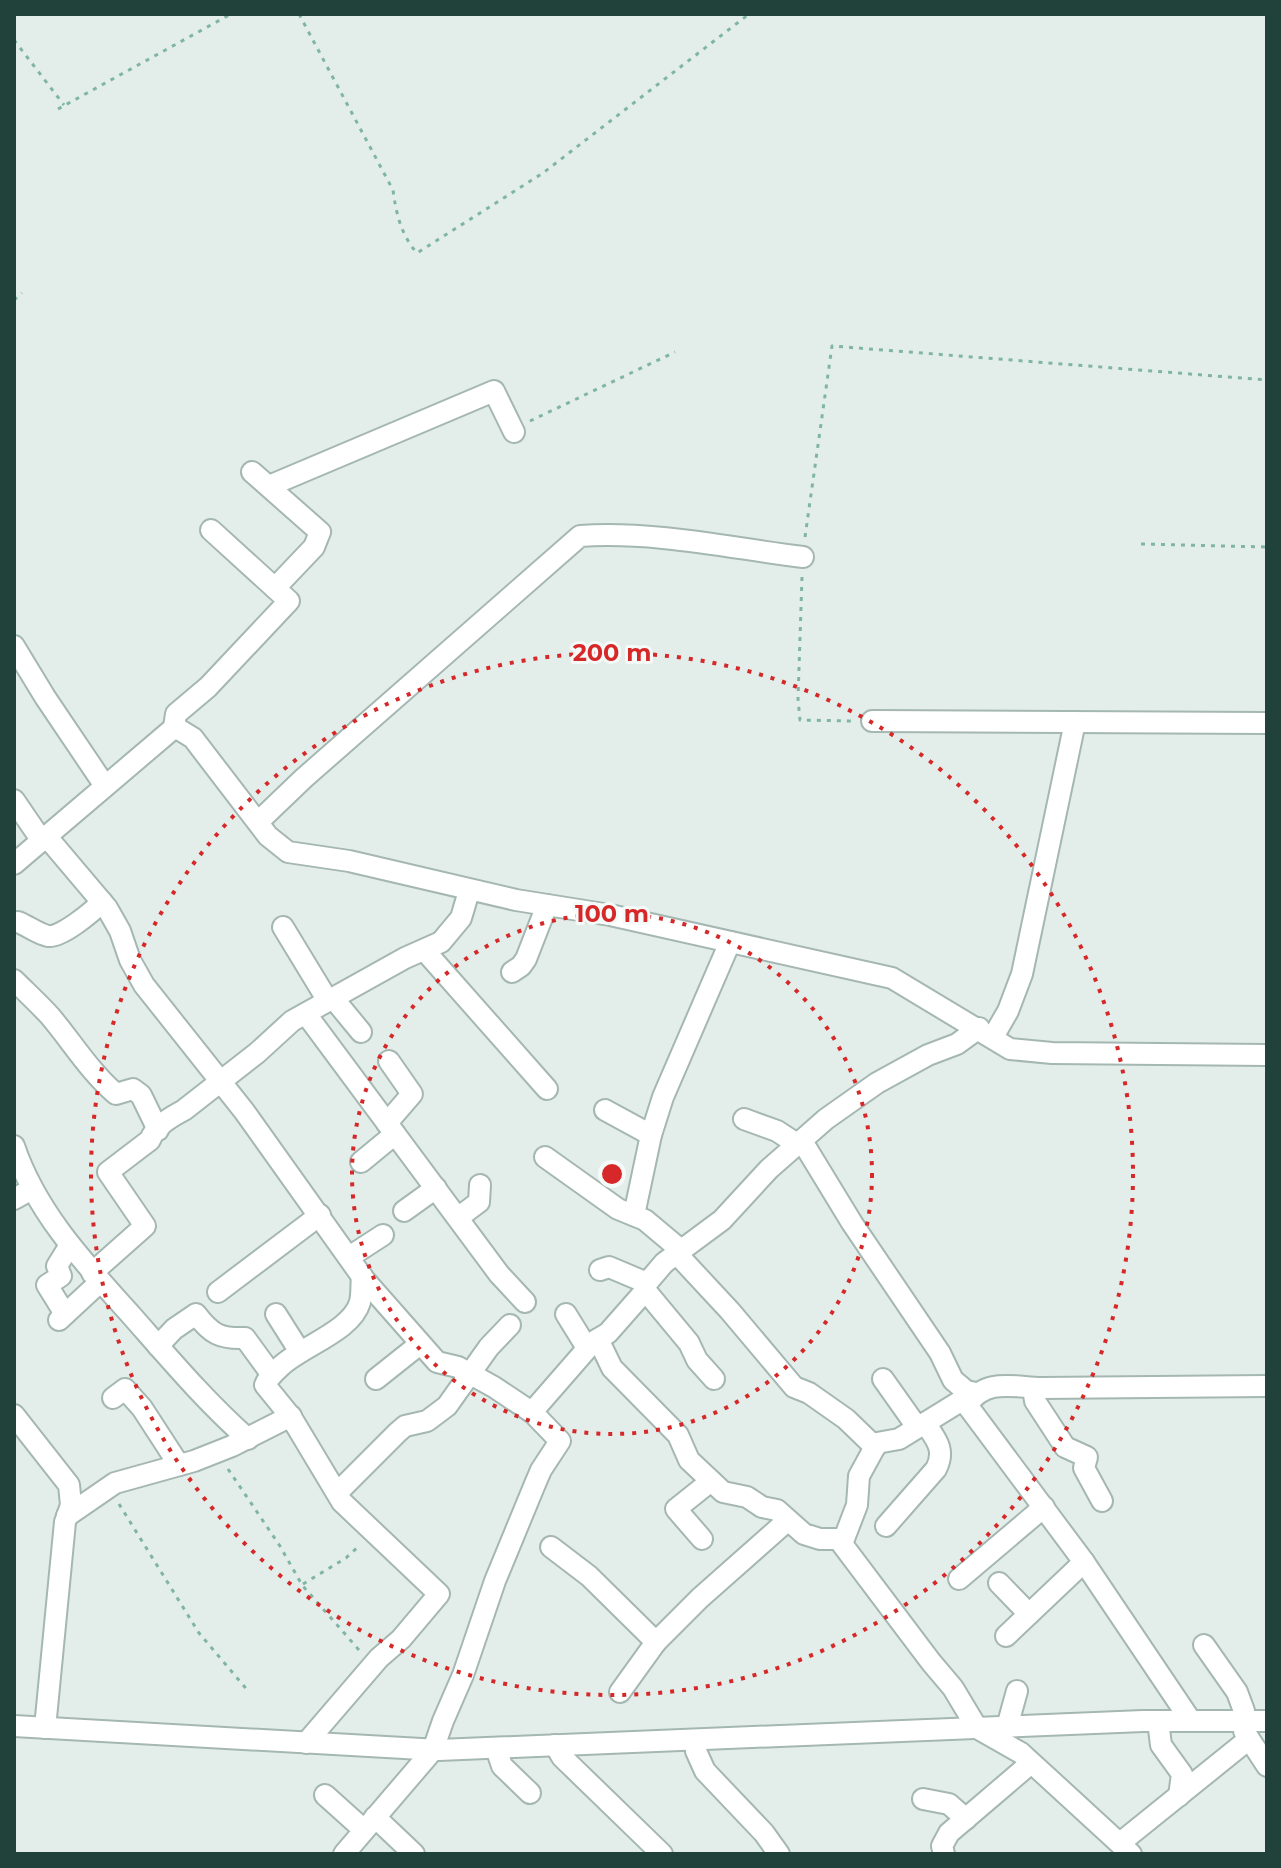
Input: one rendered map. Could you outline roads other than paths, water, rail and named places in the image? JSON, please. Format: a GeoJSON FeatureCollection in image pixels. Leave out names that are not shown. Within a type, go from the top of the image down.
{"type":"FeatureCollection","features":[{"type":"Feature","properties":{"kind":"street"},"geometry":{"type":"LineString","coordinates":[[269,486],[494,391],[513,431]]}},
{"type":"Feature","properties":{"kind":"street"},"geometry":{"type":"LineString","coordinates":[[252,472],[320,532],[314,547],[275,588]]}},
{"type":"Feature","properties":{"kind":"street"},"geometry":{"type":"LineString","coordinates":[[14,864],[174,727],[176,714],[208,687],[289,601],[211,530]]}},
{"type":"Feature","properties":{"kind":"street"},"geometry":{"type":"LineString","coordinates":[[258,822],[580,536],[685,540],[803,557]]}},
{"type":"Feature","properties":{"kind":"street"},"geometry":{"type":"LineString","coordinates":[[14,646],[105,786]]}},
{"type":"Feature","properties":{"kind":"street"},"geometry":{"type":"LineString","coordinates":[[872,721],[1267,723]]}},
{"type":"Feature","properties":{"kind":"street"},"geometry":{"type":"LineString","coordinates":[[532,1412],[593,1343],[608,1333],[664,1263],[722,1220],[769,1169],[826,1119],[877,1083],[928,1055],[986,1032],[1008,1011],[1022,974],[1075,722]]}},
{"type":"Feature","properties":{"kind":"street"},"geometry":{"type":"LineString","coordinates":[[174,727],[193,738],[268,836],[288,852],[349,861],[469,891],[610,915],[892,978],[1010,1049],[1052,1053],[1267,1055]]}},
{"type":"Feature","properties":{"kind":"street"},"geometry":{"type":"LineString","coordinates":[[14,800],[44,839],[102,902],[120,931],[130,960],[144,985],[220,1081],[362,1276],[437,1362],[470,1374],[532,1412],[560,1441],[541,1470],[495,1581],[433,1750],[344,1854]]}},
{"type":"Feature","properties":{"kind":"street"},"geometry":{"type":"LineString","coordinates":[[70,1245],[57,1266],[61,1276],[47,1285],[62,1317],[145,1226],[108,1172],[257,1053],[292,1021],[405,958],[441,942],[461,918],[469,891]]}},
{"type":"Feature","properties":{"kind":"street"},"geometry":{"type":"LineString","coordinates":[[18,922],[46,936],[57,936],[88,916],[102,902]]}},
{"type":"Feature","properties":{"kind":"street"},"geometry":{"type":"LineString","coordinates":[[512,972],[526,959],[544,920],[547,905]]}},
{"type":"Feature","properties":{"kind":"street"},"geometry":{"type":"LineString","coordinates":[[283,927],[331,1000],[361,1032]]}},
{"type":"Feature","properties":{"kind":"street"},"geometry":{"type":"LineString","coordinates":[[634,1215],[651,1135],[676,1062],[730,942]]}},
{"type":"Feature","properties":{"kind":"street"},"geometry":{"type":"LineString","coordinates":[[425,951],[547,1089]]}},
{"type":"Feature","properties":{"kind":"street"},"geometry":{"type":"LineString","coordinates":[[14,980],[50,1016],[109,1088],[116,1094],[133,1089],[141,1095],[158,1130]]}},
{"type":"Feature","properties":{"kind":"street"},"geometry":{"type":"LineString","coordinates":[[306,1014],[499,1274],[525,1302]]}},
{"type":"Feature","properties":{"kind":"street"},"geometry":{"type":"LineString","coordinates":[[361,1162],[391,1129],[412,1094],[389,1061]]}},
{"type":"Feature","properties":{"kind":"street"},"geometry":{"type":"LineString","coordinates":[[605,1110],[651,1135]]}},
{"type":"Feature","properties":{"kind":"street"},"geometry":{"type":"LineString","coordinates":[[744,1119],[799,1142],[940,1353],[953,1380],[972,1399],[1191,1721]]}},
{"type":"Feature","properties":{"kind":"street"},"geometry":{"type":"LineString","coordinates":[[14,1146],[23,1194],[52,1222],[96,1277],[216,1410],[248,1439]]}},
{"type":"Feature","properties":{"kind":"street"},"geometry":{"type":"LineString","coordinates":[[545,1157],[618,1209],[634,1215],[679,1252],[794,1387],[809,1393],[846,1419],[875,1447]]}},
{"type":"Feature","properties":{"kind":"street"},"geometry":{"type":"LineString","coordinates":[[459,1217],[479,1202],[480,1185]]}},
{"type":"Feature","properties":{"kind":"street"},"geometry":{"type":"LineString","coordinates":[[404,1211],[436,1188]]}},
{"type":"Feature","properties":{"kind":"street"},"geometry":{"type":"LineString","coordinates":[[218,1292],[320,1215]]}},
{"type":"Feature","properties":{"kind":"street"},"geometry":{"type":"LineString","coordinates":[[349,1257],[383,1235]]}},
{"type":"Feature","properties":{"kind":"street"},"geometry":{"type":"LineString","coordinates":[[600,1270],[609,1267],[646,1287],[714,1379]]}},
{"type":"Feature","properties":{"kind":"street"},"geometry":{"type":"LineString","coordinates":[[306,1743],[373,1664],[401,1639],[439,1594],[342,1502],[291,1416],[265,1385],[272,1375],[300,1352],[333,1333],[354,1313],[360,1300],[362,1276]]}},
{"type":"Feature","properties":{"kind":"street"},"geometry":{"type":"LineString","coordinates":[[158,1346],[174,1329],[196,1314],[214,1333],[231,1339],[245,1338],[272,1375]]}},
{"type":"Feature","properties":{"kind":"street"},"geometry":{"type":"LineString","coordinates":[[276,1314],[300,1352]]}},
{"type":"Feature","properties":{"kind":"street"},"geometry":{"type":"LineString","coordinates":[[566,1314],[612,1368],[678,1435],[689,1460],[723,1492],[747,1497],[762,1507],[777,1510],[804,1534],[820,1539],[843,1539]]}},
{"type":"Feature","properties":{"kind":"street"},"geometry":{"type":"LineString","coordinates":[[337,1493],[405,1426],[427,1421],[439,1414],[489,1347],[510,1325]]}},
{"type":"Feature","properties":{"kind":"street"},"geometry":{"type":"LineString","coordinates":[[376,1379],[420,1344]]}},
{"type":"Feature","properties":{"kind":"street"},"geometry":{"type":"LineString","coordinates":[[883,1379],[942,1450],[936,1469],[886,1526]]}},
{"type":"Feature","properties":{"kind":"street"},"geometry":{"type":"LineString","coordinates":[[1267,1386],[1033,1388],[1007,1385],[980,1390],[972,1399],[959,1402],[899,1439],[882,1441],[875,1447],[859,1476],[857,1505],[843,1539],[845,1550],[953,1688],[977,1728],[1021,1753],[1126,1849],[1246,1730],[1267,1721]]}},
{"type":"Feature","properties":{"kind":"street"},"geometry":{"type":"LineString","coordinates":[[1033,1388],[1035,1401],[1065,1447],[1087,1457],[1084,1468],[1102,1501]]}},
{"type":"Feature","properties":{"kind":"street"},"geometry":{"type":"LineString","coordinates":[[113,1398],[125,1389],[142,1408],[179,1465]]}},
{"type":"Feature","properties":{"kind":"street"},"geometry":{"type":"LineString","coordinates":[[14,1415],[69,1485],[71,1505],[67,1516],[45,1728]]}},
{"type":"Feature","properties":{"kind":"street"},"geometry":{"type":"LineString","coordinates":[[67,1516],[110,1486],[217,1452],[291,1416]]}},
{"type":"Feature","properties":{"kind":"street"},"geometry":{"type":"LineString","coordinates":[[702,1539],[676,1509],[711,1481]]}},
{"type":"Feature","properties":{"kind":"street"},"geometry":{"type":"LineString","coordinates":[[959,1579],[1044,1507]]}},
{"type":"Feature","properties":{"kind":"street"},"geometry":{"type":"LineString","coordinates":[[620,1692],[656,1642],[700,1598],[787,1521]]}},
{"type":"Feature","properties":{"kind":"street"},"geometry":{"type":"LineString","coordinates":[[551,1547],[589,1576],[656,1642]]}},
{"type":"Feature","properties":{"kind":"street"},"geometry":{"type":"LineString","coordinates":[[1006,1636],[1084,1562]]}},
{"type":"Feature","properties":{"kind":"street"},"geometry":{"type":"LineString","coordinates":[[999,1583],[1029,1614]]}},
{"type":"Feature","properties":{"kind":"street"},"geometry":{"type":"LineString","coordinates":[[1204,1645],[1237,1692],[1244,1711],[1246,1730],[1267,1766]]}},
{"type":"Feature","properties":{"kind":"street"},"geometry":{"type":"LineString","coordinates":[[1007,1727],[1017,1691]]}},
{"type":"Feature","properties":{"kind":"street"},"geometry":{"type":"LineString","coordinates":[[14,1726],[433,1750],[1158,1721],[1191,1721],[1246,1730]]}},
{"type":"Feature","properties":{"kind":"street"},"geometry":{"type":"LineString","coordinates":[[1158,1721],[1161,1745],[1182,1774],[1179,1796]]}},
{"type":"Feature","properties":{"kind":"street"},"geometry":{"type":"LineString","coordinates":[[695,1740],[696,1751],[705,1771],[764,1833],[779,1854]]}},
{"type":"Feature","properties":{"kind":"street"},"geometry":{"type":"LineString","coordinates":[[555,1745],[562,1757],[662,1854]]}},
{"type":"Feature","properties":{"kind":"street"},"geometry":{"type":"LineString","coordinates":[[496,1748],[502,1766],[530,1793]]}},
{"type":"Feature","properties":{"kind":"street"},"geometry":{"type":"LineString","coordinates":[[944,1854],[943,1840],[1031,1763]]}},
{"type":"Feature","properties":{"kind":"street"},"geometry":{"type":"LineString","coordinates":[[325,1795],[414,1854]]}},
{"type":"Feature","properties":{"kind":"street"},"geometry":{"type":"LineString","coordinates":[[923,1799],[949,1804],[966,1819]]}}]}
